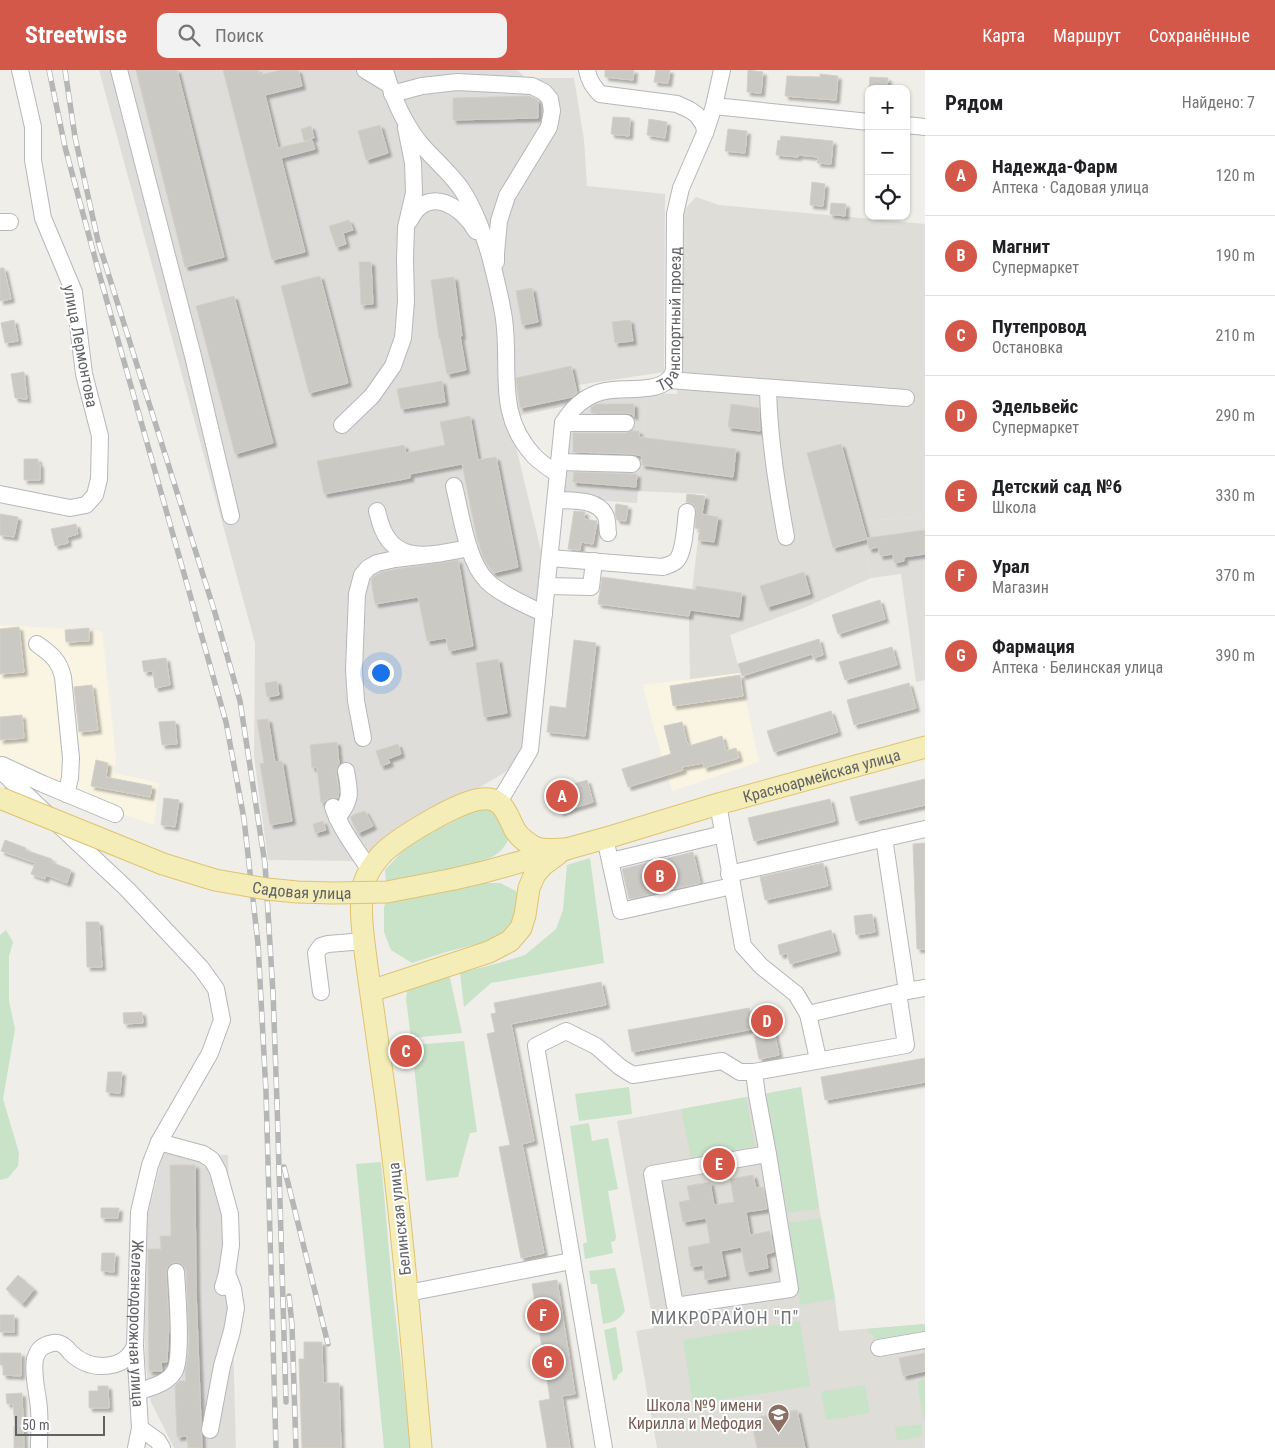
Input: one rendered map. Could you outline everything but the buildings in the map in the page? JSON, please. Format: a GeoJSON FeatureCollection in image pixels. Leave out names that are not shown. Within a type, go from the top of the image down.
{"type":"FeatureCollection","features":[{"type":"Feature","properties":{"kind":"main road","name":"Красноармейская улица"},"geometry":{"type":"LineString","coordinates":[[609,837],[718,804],[925,747]]}},
{"type":"Feature","properties":{"kind":"main road","name":"Садовая улица"},"geometry":{"type":"LineString","coordinates":[[0,798],[163,864],[215,880],[297,892],[387,892],[487,871],[609,837]]}},
{"type":"Feature","properties":{"kind":"main road"},"geometry":{"type":"LineString","coordinates":[[370,870],[381,855],[421,826],[471,801],[484,798],[499,802],[510,817],[516,831],[531,845],[536,848],[549,850],[566,849]]}},
{"type":"Feature","properties":{"kind":"main road"},"geometry":{"type":"LineString","coordinates":[[487,871],[505,857],[512,848],[516,831]]}},
{"type":"Feature","properties":{"kind":"main road"},"geometry":{"type":"LineString","coordinates":[[371,991],[452,965],[500,947],[510,941],[521,928],[529,888],[535,874],[543,865],[566,849]]}},
{"type":"Feature","properties":{"kind":"main road","name":"Белинская улица"},"geometry":{"type":"LineString","coordinates":[[370,870],[364,884],[362,908],[364,941],[386,1103],[408,1293],[422,1448]]}},
{"type":"Feature","properties":{"kind":"main road"},"geometry":{"type":"LineString","coordinates":[[487,871],[503,875],[517,884],[522,891],[526,906]]}},
{"type":"Feature","properties":{"kind":"street","name":"улица Лермонтова"},"geometry":{"type":"LineString","coordinates":[[0,494],[70,508],[86,505],[95,495],[99,479],[100,436],[84,374],[74,292],[43,218],[33,160],[32,127],[20,70]]}},
{"type":"Feature","properties":{"kind":"street"},"geometry":{"type":"LineString","coordinates":[[119,70],[193,356],[231,516]]}},
{"type":"Feature","properties":{"kind":"street"},"geometry":{"type":"LineString","coordinates":[[365,70],[388,82],[422,86],[457,82],[532,86],[544,92],[550,99],[552,111],[550,127],[507,196],[499,221],[496,253],[497,288]]}},
{"type":"Feature","properties":{"kind":"street"},"geometry":{"type":"LineString","coordinates":[[587,70],[592,86],[600,94],[677,104],[697,115],[704,125],[705,133]]}},
{"type":"Feature","properties":{"kind":"street","name":"Транспортный проезд"},"geometry":{"type":"LineString","coordinates":[[563,423],[570,412],[586,398],[601,391],[658,387],[669,380],[674,370],[675,214],[681,188],[705,133],[714,106],[722,70]]}},
{"type":"Feature","properties":{"kind":"street"},"geometry":{"type":"LineString","coordinates":[[342,425],[372,396],[393,366],[403,338],[406,301],[406,227],[414,194],[413,163],[404,121],[388,82]]}},
{"type":"Feature","properties":{"kind":"street"},"geometry":{"type":"LineString","coordinates":[[714,106],[865,122]]}},
{"type":"Feature","properties":{"kind":"street"},"geometry":{"type":"LineString","coordinates":[[404,121],[419,142],[460,188],[476,214],[490,256],[504,318],[507,356],[507,401],[512,422],[523,443],[535,458],[559,468],[632,464]]}},
{"type":"Feature","properties":{"kind":"street"},"geometry":{"type":"LineString","coordinates":[[910,125],[925,127]]}},
{"type":"Feature","properties":{"kind":"street"},"geometry":{"type":"LineString","coordinates":[[406,227],[414,211],[423,203],[434,200],[446,203],[462,213],[472,223],[490,256]]}},
{"type":"Feature","properties":{"kind":"street"},"geometry":{"type":"LineString","coordinates":[[669,380],[906,398]]}},
{"type":"Feature","properties":{"kind":"street"},"geometry":{"type":"LineString","coordinates":[[768,388],[774,469],[786,537]]}},
{"type":"Feature","properties":{"kind":"street"},"geometry":{"type":"LineString","coordinates":[[499,802],[530,750],[563,423],[626,423]]}},
{"type":"Feature","properties":{"kind":"street"},"geometry":{"type":"LineString","coordinates":[[454,486],[469,548],[477,568],[487,581],[502,592],[544,614]]}},
{"type":"Feature","properties":{"kind":"street"},"geometry":{"type":"LineString","coordinates":[[556,500],[587,503],[597,506],[603,511],[607,519],[608,533]]}},
{"type":"Feature","properties":{"kind":"street"},"geometry":{"type":"LineString","coordinates":[[377,511],[383,531],[390,542],[400,550],[413,555],[428,555]]}},
{"type":"Feature","properties":{"kind":"street"},"geometry":{"type":"LineString","coordinates":[[550,558],[663,567],[673,564],[678,559],[682,550],[687,512]]}},
{"type":"Feature","properties":{"kind":"street"},"geometry":{"type":"LineString","coordinates":[[364,738],[356,701],[354,670],[357,594],[362,575],[368,568],[377,563],[469,548]]}},
{"type":"Feature","properties":{"kind":"street"},"geometry":{"type":"LineString","coordinates":[[547,588],[591,587],[594,561]]}},
{"type":"Feature","properties":{"kind":"street"},"geometry":{"type":"LineString","coordinates":[[37,644],[50,653],[61,666],[71,758],[70,778],[66,794]]}},
{"type":"Feature","properties":{"kind":"street"},"geometry":{"type":"LineString","coordinates":[[0,764],[114,814]]}},
{"type":"Feature","properties":{"kind":"street","name":"Железнодорожная улица"},"geometry":{"type":"LineString","coordinates":[[0,770],[127,889],[202,968],[216,989],[222,1020],[210,1052],[159,1142],[150,1165],[139,1212],[135,1346],[140,1428],[136,1448]]}},
{"type":"Feature","properties":{"kind":"street"},"geometry":{"type":"LineString","coordinates":[[346,771],[349,790],[348,801],[344,809],[335,812],[347,838],[370,870]]}},
{"type":"Feature","properties":{"kind":"street"},"geometry":{"type":"LineString","coordinates":[[718,804],[743,946],[761,966],[796,994],[808,1014],[818,1060]]}},
{"type":"Feature","properties":{"kind":"street"},"geometry":{"type":"LineString","coordinates":[[609,837],[611,861],[621,911],[884,838],[925,829]]}},
{"type":"Feature","properties":{"kind":"street"},"geometry":{"type":"LineString","coordinates":[[611,861],[723,834]]}},
{"type":"Feature","properties":{"kind":"street"},"geometry":{"type":"LineString","coordinates":[[604,1448],[536,1046],[566,1032],[596,1046],[620,1067],[633,1075],[722,1061],[740,1072],[754,1072],[906,1045],[902,992],[884,838]]}},
{"type":"Feature","properties":{"kind":"street"},"geometry":{"type":"LineString","coordinates":[[321,992],[316,953],[321,946],[364,941]]}},
{"type":"Feature","properties":{"kind":"street"},"geometry":{"type":"LineString","coordinates":[[808,1014],[925,988]]}},
{"type":"Feature","properties":{"kind":"street"},"geometry":{"type":"LineString","coordinates":[[754,1072],[757,1095],[768,1154],[790,1288],[675,1306],[652,1174],[768,1154]]}},
{"type":"Feature","properties":{"kind":"street"},"geometry":{"type":"LineString","coordinates":[[159,1142],[203,1154],[212,1160],[218,1171],[230,1214],[231,1245],[225,1280],[233,1289],[236,1308],[232,1331],[222,1366],[210,1430]]}},
{"type":"Feature","properties":{"kind":"street"},"geometry":{"type":"LineString","coordinates":[[408,1293],[571,1261]]}},
{"type":"Feature","properties":{"kind":"street"},"geometry":{"type":"LineString","coordinates":[[138,1392],[163,1382],[174,1372],[178,1363],[176,1272]]}},
{"type":"Feature","properties":{"kind":"street"},"geometry":{"type":"LineString","coordinates":[[879,1348],[925,1340]]}},
{"type":"Feature","properties":{"kind":"street"},"geometry":{"type":"LineString","coordinates":[[39,1448],[39,1409],[35,1378],[35,1359],[39,1350],[53,1343],[60,1343],[75,1357],[96,1367],[121,1362],[132,1353],[135,1346]]}},
{"type":"Feature","properties":{"kind":"street"},"geometry":{"type":"LineString","coordinates":[[140,1428],[158,1441],[162,1448]]}},
{"type":"Feature","properties":{"kind":"shaded area"},"geometry":{"type":"Polygon","coordinates":[[[99,70],[517,70],[525,78],[574,78],[584,140],[587,186],[665,194],[664,372],[578,385],[579,403],[509,418],[543,559],[524,761],[356,861],[268,860],[254,756],[255,643],[99,70]]]}},
{"type":"Feature","properties":{"kind":"shaded area"},"geometry":{"type":"Polygon","coordinates":[[[696,197],[719,205],[865,218],[865,220],[925,224],[925,516],[866,521],[867,540],[864,541],[871,578],[806,607],[730,635],[740,673],[690,679],[689,616],[698,540],[706,494],[638,491],[646,393],[677,394],[683,211],[696,197]]]}},
{"type":"Feature","properties":{"kind":"shaded area"},"geometry":{"type":"Polygon","coordinates":[[[646,393],[637,503],[564,498],[568,429],[575,416],[600,397],[646,393]]]}},
{"type":"Feature","properties":{"kind":"shaded area"},"geometry":{"type":"Polygon","coordinates":[[[925,516],[925,680],[916,682],[901,574],[871,578],[864,540],[867,539],[865,521],[925,516]]]}},
{"type":"Feature","properties":{"kind":"shaded area"},"geometry":{"type":"Polygon","coordinates":[[[0,625],[102,631],[116,758],[114,773],[159,783],[154,825],[56,792],[0,758],[0,625]]]}},
{"type":"Feature","properties":{"kind":"shaded area"},"geometry":{"type":"Polygon","coordinates":[[[740,673],[759,762],[672,791],[643,685],[740,673]]]}},
{"type":"Feature","properties":{"kind":"shaded area"},"geometry":{"type":"Polygon","coordinates":[[[801,1087],[839,1331],[925,1324],[925,1448],[657,1448],[636,1331],[654,1328],[617,1121],[801,1087]]]}},
{"type":"Feature","properties":{"kind":"shaded area"},"geometry":{"type":"Polygon","coordinates":[[[163,1153],[228,1155],[236,1448],[174,1448],[151,1402],[145,1361],[144,1230],[163,1153]]]}},
{"type":"Feature","properties":{"kind":"green space"},"geometry":{"type":"Polygon","coordinates":[[[490,808],[504,819],[509,838],[498,853],[481,862],[488,883],[500,883],[516,891],[523,906],[504,937],[412,963],[391,950],[384,932],[384,907],[387,899],[385,870],[409,844],[476,810],[490,808]]]}},
{"type":"Feature","properties":{"kind":"green space"},"geometry":{"type":"Polygon","coordinates":[[[590,858],[604,963],[491,983],[464,1007],[460,973],[525,955],[556,929],[563,910],[567,865],[590,858]]]}},
{"type":"Feature","properties":{"kind":"green space"},"geometry":{"type":"Polygon","coordinates":[[[6,930],[13,942],[9,956],[9,1001],[15,1029],[3,1099],[19,1153],[18,1166],[8,1178],[0,1180],[0,935],[6,930]]]}},
{"type":"Feature","properties":{"kind":"green space"},"geometry":{"type":"Polygon","coordinates":[[[442,975],[450,978],[462,1033],[411,1038],[406,999],[407,991],[423,979],[442,975]]]}},
{"type":"Feature","properties":{"kind":"green space"},"geometry":{"type":"Polygon","coordinates":[[[464,1041],[477,1132],[470,1133],[458,1177],[426,1181],[412,1045],[464,1041]]]}},
{"type":"Feature","properties":{"kind":"green space"},"geometry":{"type":"Polygon","coordinates":[[[629,1087],[632,1114],[579,1121],[575,1094],[629,1087]]]}},
{"type":"Feature","properties":{"kind":"green space"},"geometry":{"type":"Polygon","coordinates":[[[801,1087],[819,1208],[788,1213],[764,1094],[801,1087]]]}},
{"type":"Feature","properties":{"kind":"green space"},"geometry":{"type":"Polygon","coordinates":[[[746,1097],[755,1146],[691,1158],[681,1109],[746,1097]]]}},
{"type":"Feature","properties":{"kind":"green space"},"geometry":{"type":"Polygon","coordinates":[[[589,1123],[592,1141],[608,1138],[618,1189],[608,1191],[616,1237],[615,1241],[611,1242],[613,1253],[585,1259],[583,1244],[587,1242],[570,1126],[589,1123]]]}},
{"type":"Feature","properties":{"kind":"green space"},"geometry":{"type":"Polygon","coordinates":[[[381,1162],[393,1295],[411,1448],[384,1448],[356,1164],[381,1162]]]}},
{"type":"Feature","properties":{"kind":"green space"},"geometry":{"type":"Polygon","coordinates":[[[821,1218],[835,1299],[800,1305],[789,1223],[821,1218]]]}},
{"type":"Feature","properties":{"kind":"green space"},"geometry":{"type":"Polygon","coordinates":[[[615,1268],[625,1311],[616,1320],[603,1324],[597,1284],[591,1284],[589,1271],[615,1268]]]}},
{"type":"Feature","properties":{"kind":"green space"},"geometry":{"type":"Polygon","coordinates":[[[800,1321],[810,1386],[693,1404],[683,1340],[800,1321]]]}},
{"type":"Feature","properties":{"kind":"green space"},"geometry":{"type":"Polygon","coordinates":[[[925,1324],[925,1336],[881,1344],[866,1329],[925,1324]]]}},
{"type":"Feature","properties":{"kind":"green space"},"geometry":{"type":"Polygon","coordinates":[[[616,1327],[623,1371],[613,1381],[604,1330],[616,1327]]]}},
{"type":"Feature","properties":{"kind":"green space"},"geometry":{"type":"Polygon","coordinates":[[[925,1380],[925,1418],[923,1418],[917,1382],[925,1380]]]}},
{"type":"Feature","properties":{"kind":"green space"},"geometry":{"type":"Polygon","coordinates":[[[865,1385],[870,1413],[826,1420],[821,1392],[865,1385]]]}},
{"type":"Feature","properties":{"kind":"green space"},"geometry":{"type":"Polygon","coordinates":[[[921,1424],[923,1436],[897,1441],[895,1427],[921,1424]]]}},
{"type":"Feature","properties":{"kind":"railway"},"geometry":{"type":"LineString","coordinates":[[49,70],[65,147],[99,273],[226,722],[244,819],[258,944],[266,1092],[276,1448]]}},
{"type":"Feature","properties":{"kind":"railway"},"geometry":{"type":"LineString","coordinates":[[65,70],[75,137],[98,241],[215,613],[240,701],[265,864],[273,993],[286,1402]]}},
{"type":"Feature","properties":{"kind":"railway"},"geometry":{"type":"LineString","coordinates":[[284,1167],[328,1344]]}},
{"type":"Feature","properties":{"kind":"railway"},"geometry":{"type":"LineString","coordinates":[[289,1296],[292,1325],[296,1448]]}},
{"type":"Feature","properties":{"kind":"place","name":"Надежда-Фарм"},"geometry":{"type":"Point","coordinates":[562,796]}},
{"type":"Feature","properties":{"kind":"place","name":"Магнит"},"geometry":{"type":"Point","coordinates":[660,876]}},
{"type":"Feature","properties":{"kind":"place","name":"Эдельвейс"},"geometry":{"type":"Point","coordinates":[767,1021]}},
{"type":"Feature","properties":{"kind":"place","name":"Путепровод"},"geometry":{"type":"Point","coordinates":[406,1051]}},
{"type":"Feature","properties":{"kind":"place","name":"Детский сад №6"},"geometry":{"type":"Point","coordinates":[719,1164]}},
{"type":"Feature","properties":{"kind":"place","name":"Урал"},"geometry":{"type":"Point","coordinates":[543,1315]}},
{"type":"Feature","properties":{"kind":"place","name":"Фармация"},"geometry":{"type":"Point","coordinates":[548,1362]}},
{"type":"Feature","properties":{"kind":"place","name":"Школа №9 имени Кирилла и Мефодия"},"geometry":{"type":"Point","coordinates":[778,1433]}},
{"type":"Feature","properties":{"kind":"district","name":"МИКРОРАЙОН \"П\""},"geometry":{"type":"Point","coordinates":[725,1318]}}]}
